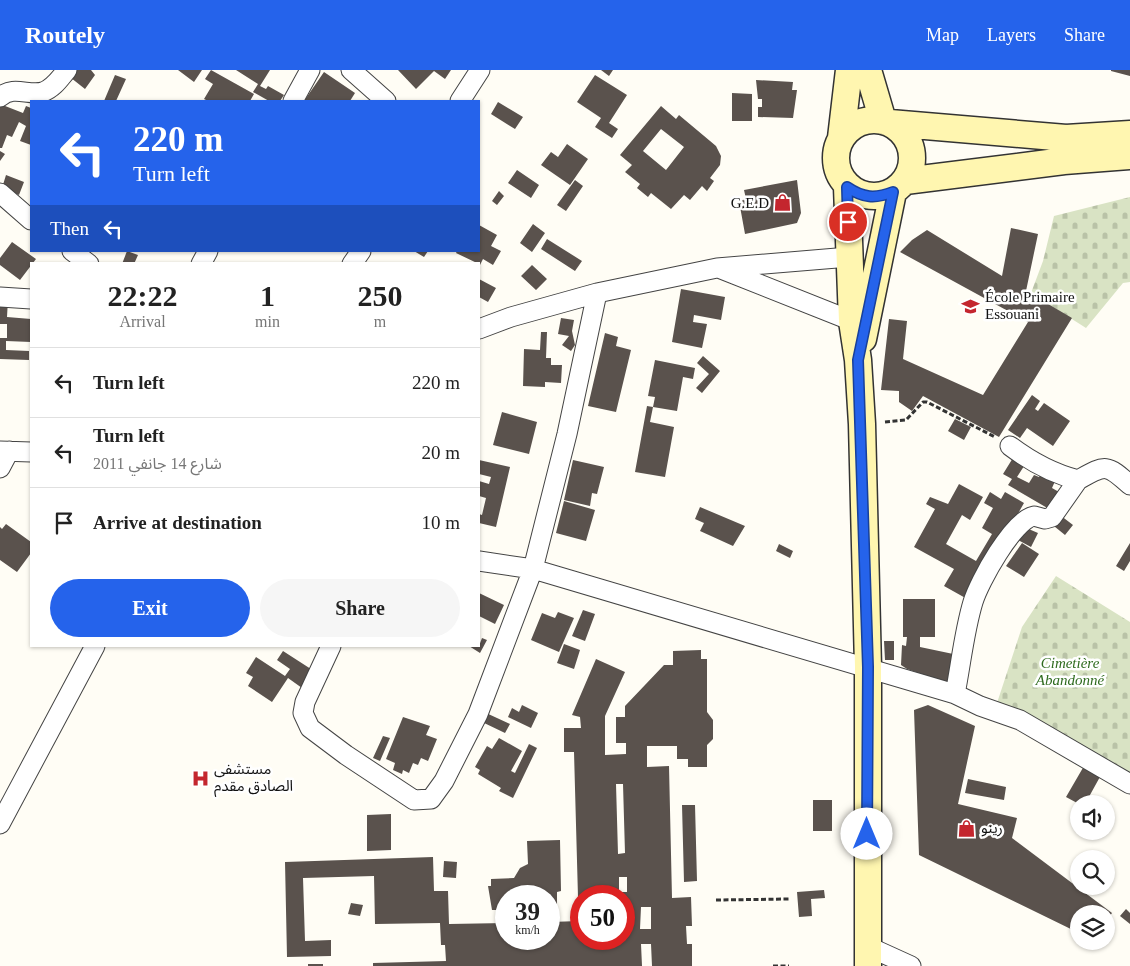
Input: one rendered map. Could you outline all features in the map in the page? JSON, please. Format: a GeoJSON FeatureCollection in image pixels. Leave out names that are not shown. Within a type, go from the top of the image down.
{"type":"FeatureCollection","features":[{"type":"Feature","properties":{"kind":"main road"},"geometry":{"type":"LineString","coordinates":[[848,70],[841,138],[836,150],[835,164],[839,176],[847,187],[858,194],[870,197],[882,196],[899,186],[1130,134]]}},
{"type":"Feature","properties":{"kind":"main road"},"geometry":{"type":"LineString","coordinates":[[858,360],[899,186],[911,166],[911,149],[906,138],[886,122],[868,70]]}},
{"type":"Feature","properties":{"kind":"main road"},"geometry":{"type":"LineString","coordinates":[[841,138],[849,129],[859,123],[871,120],[1065,149],[1130,156]]}},
{"type":"Feature","properties":{"kind":"main road"},"geometry":{"type":"LineString","coordinates":[[847,187],[852,322],[858,360],[862,424],[868,667],[868,956]]}},
{"type":"Feature","properties":{"kind":"street"},"geometry":{"type":"LineString","coordinates":[[0,97],[6,92],[17,90],[42,92],[53,87],[67,70]]}},
{"type":"Feature","properties":{"kind":"street"},"geometry":{"type":"LineString","coordinates":[[294,100],[310,70]]}},
{"type":"Feature","properties":{"kind":"street"},"geometry":{"type":"LineString","coordinates":[[350,70],[385,100]]}},
{"type":"Feature","properties":{"kind":"street"},"geometry":{"type":"LineString","coordinates":[[461,100],[480,70]]}},
{"type":"Feature","properties":{"kind":"street"},"geometry":{"type":"LineString","coordinates":[[0,193],[30,219]]}},
{"type":"Feature","properties":{"kind":"street"},"geometry":{"type":"LineString","coordinates":[[73,252],[86,262]]}},
{"type":"Feature","properties":{"kind":"street"},"geometry":{"type":"LineString","coordinates":[[480,328],[597,293],[717,268],[849,257]]}},
{"type":"Feature","properties":{"kind":"street"},"geometry":{"type":"LineString","coordinates":[[717,268],[852,322]]}},
{"type":"Feature","properties":{"kind":"street"},"geometry":{"type":"LineString","coordinates":[[331,647],[305,702],[303,713],[310,728],[346,756],[414,800],[431,799],[444,781],[478,714],[532,569],[567,434],[597,293]]}},
{"type":"Feature","properties":{"kind":"street"},"geometry":{"type":"LineString","coordinates":[[0,298],[30,300]]}},
{"type":"Feature","properties":{"kind":"street"},"geometry":{"type":"LineString","coordinates":[[1010,446],[1056,473],[1078,480]]}},
{"type":"Feature","properties":{"kind":"street"},"geometry":{"type":"LineString","coordinates":[[0,468],[4,451],[30,452]]}},
{"type":"Feature","properties":{"kind":"street"},"geometry":{"type":"LineString","coordinates":[[956,694],[974,600],[999,553],[1024,520],[1034,516],[1045,519],[1052,517],[1078,480],[1100,468],[1108,468],[1130,485]]}},
{"type":"Feature","properties":{"kind":"street"},"geometry":{"type":"LineString","coordinates":[[480,561],[532,569],[956,694],[980,706],[1020,720],[1130,784]]}},
{"type":"Feature","properties":{"kind":"street"},"geometry":{"type":"LineString","coordinates":[[0,824],[94,647]]}},
{"type":"Feature","properties":{"kind":"street"},"geometry":{"type":"LineString","coordinates":[[868,956],[911,966]]}},
{"type":"Feature","properties":{"kind":"path"},"geometry":{"type":"LineString","coordinates":[[862,424],[906,420],[924,402],[927,402],[1010,446]]}},
{"type":"Feature","properties":{"kind":"path"},"geometry":{"type":"LineString","coordinates":[[716,900],[790,899]]}},
{"type":"Feature","properties":{"kind":"path"},"geometry":{"type":"LineString","coordinates":[[773,966],[789,966]]}},
{"type":"Feature","properties":{"kind":"green space"},"geometry":{"type":"Polygon","coordinates":[[[1130,197],[1130,282],[1123,283],[1086,328],[1031,293],[1043,261],[1054,216],[1130,197]]]}},
{"type":"Feature","properties":{"kind":"green space","name":"Cimetière Abandonné"},"geometry":{"type":"Polygon","coordinates":[[[1056,576],[1130,622],[1130,776],[997,703],[1022,627],[1056,576]]]}},
{"type":"Feature","properties":{"kind":"building"},"geometry":{"type":"Polygon","coordinates":[[[61,70],[91,70],[95,75],[85,89],[61,70]]]}},
{"type":"Feature","properties":{"kind":"building"},"geometry":{"type":"Polygon","coordinates":[[[178,70],[202,70],[194,82],[178,70]]]}},
{"type":"Feature","properties":{"kind":"building"},"geometry":{"type":"Polygon","coordinates":[[[211,70],[254,94],[251,100],[206,100],[204,99],[213,84],[205,79],[211,70]]]}},
{"type":"Feature","properties":{"kind":"building"},"geometry":{"type":"Polygon","coordinates":[[[236,70],[270,70],[260,86],[266,89],[268,86],[284,95],[281,100],[267,100],[253,92],[258,84],[236,70]]]}},
{"type":"Feature","properties":{"kind":"building"},"geometry":{"type":"Polygon","coordinates":[[[398,70],[451,70],[445,79],[434,71],[416,89],[398,70]]]}},
{"type":"Feature","properties":{"kind":"building"},"geometry":{"type":"Polygon","coordinates":[[[601,70],[613,70],[609,76],[601,70]]]}},
{"type":"Feature","properties":{"kind":"building"},"geometry":{"type":"Polygon","coordinates":[[[1130,70],[1130,76],[1111,71],[1130,70]]]}},
{"type":"Feature","properties":{"kind":"building"},"geometry":{"type":"Polygon","coordinates":[[[324,72],[355,93],[351,100],[305,100],[324,72]]]}},
{"type":"Feature","properties":{"kind":"building"},"geometry":{"type":"Polygon","coordinates":[[[115,75],[126,79],[116,100],[104,100],[115,75]]]}},
{"type":"Feature","properties":{"kind":"building"},"geometry":{"type":"Polygon","coordinates":[[[595,75],[627,95],[609,123],[618,129],[612,138],[595,127],[601,118],[577,102],[595,75]]]}},
{"type":"Feature","properties":{"kind":"building"},"geometry":{"type":"Polygon","coordinates":[[[756,80],[793,82],[792,90],[797,90],[793,118],[758,117],[758,107],[762,107],[762,99],[758,99],[756,80]]]}},
{"type":"Feature","properties":{"kind":"building"},"geometry":{"type":"Polygon","coordinates":[[[732,93],[752,94],[752,121],[732,121],[732,93]]]}},
{"type":"Feature","properties":{"kind":"building"},"geometry":{"type":"Polygon","coordinates":[[[498,102],[523,117],[515,129],[491,114],[498,102]]]}},
{"type":"Feature","properties":{"kind":"building"},"geometry":{"type":"Polygon","coordinates":[[[0,104],[23,113],[26,106],[30,108],[30,145],[20,141],[26,126],[19,122],[12,137],[7,135],[2,148],[0,148],[0,104]]]}},
{"type":"Feature","properties":{"kind":"building"},"geometry":{"type":"Polygon","coordinates":[[[661,106],[676,119],[679,115],[716,146],[721,156],[720,165],[710,178],[714,181],[707,191],[702,186],[690,200],[684,195],[671,209],[651,193],[648,197],[637,188],[640,184],[625,172],[632,165],[620,155],[661,106]],[[661,129],[643,151],[666,170],[684,147],[661,129]]]}},
{"type":"Feature","properties":{"kind":"building"},"geometry":{"type":"Polygon","coordinates":[[[567,144],[588,159],[570,185],[541,165],[551,152],[558,157],[567,144]]]}},
{"type":"Feature","properties":{"kind":"building"},"geometry":{"type":"Polygon","coordinates":[[[0,151],[5,154],[0,161],[0,151]]]}},
{"type":"Feature","properties":{"kind":"building"},"geometry":{"type":"Polygon","coordinates":[[[517,170],[539,185],[531,198],[508,183],[517,170]]]}},
{"type":"Feature","properties":{"kind":"building"},"geometry":{"type":"Polygon","coordinates":[[[6,175],[24,182],[19,195],[2,188],[6,175]]]}},
{"type":"Feature","properties":{"kind":"building"},"geometry":{"type":"Polygon","coordinates":[[[575,180],[583,186],[566,211],[557,205],[575,180]]]}},
{"type":"Feature","properties":{"kind":"building"},"geometry":{"type":"Polygon","coordinates":[[[797,180],[801,213],[797,223],[745,234],[739,201],[746,199],[744,190],[797,180]]]}},
{"type":"Feature","properties":{"kind":"building"},"geometry":{"type":"Polygon","coordinates":[[[499,191],[504,196],[497,205],[492,201],[499,191]]]}},
{"type":"Feature","properties":{"kind":"building"},"geometry":{"type":"Polygon","coordinates":[[[533,224],[545,233],[532,252],[520,243],[533,224]]]}},
{"type":"Feature","properties":{"kind":"building"},"geometry":{"type":"Polygon","coordinates":[[[480,226],[497,235],[491,246],[501,251],[493,265],[483,259],[480,265],[480,262],[475,262],[456,253],[480,252],[480,226]]]}},
{"type":"Feature","properties":{"kind":"building"},"geometry":{"type":"Polygon","coordinates":[[[1011,228],[1038,234],[1026,291],[1072,318],[999,437],[923,396],[912,411],[899,402],[899,391],[881,390],[889,319],[907,321],[903,359],[983,395],[1028,322],[900,252],[912,240],[927,230],[1002,276],[1011,228]]]}},
{"type":"Feature","properties":{"kind":"building"},"geometry":{"type":"Polygon","coordinates":[[[547,239],[582,261],[575,271],[541,249],[547,239]]]}},
{"type":"Feature","properties":{"kind":"building"},"geometry":{"type":"Polygon","coordinates":[[[12,242],[36,259],[34,262],[30,262],[30,267],[20,280],[0,265],[0,258],[12,242]]]}},
{"type":"Feature","properties":{"kind":"building"},"geometry":{"type":"Polygon","coordinates":[[[127,252],[138,255],[135,262],[123,262],[127,252]]]}},
{"type":"Feature","properties":{"kind":"building"},"geometry":{"type":"Polygon","coordinates":[[[416,252],[427,252],[424,257],[416,252]]]}},
{"type":"Feature","properties":{"kind":"building"},"geometry":{"type":"Polygon","coordinates":[[[532,265],[547,279],[536,290],[521,276],[532,265]]]}},
{"type":"Feature","properties":{"kind":"building"},"geometry":{"type":"Polygon","coordinates":[[[480,280],[496,288],[488,302],[480,298],[480,280]]]}},
{"type":"Feature","properties":{"kind":"building"},"geometry":{"type":"Polygon","coordinates":[[[681,289],[725,297],[721,320],[694,315],[693,322],[707,324],[702,348],[672,342],[681,289]]]}},
{"type":"Feature","properties":{"kind":"building"},"geometry":{"type":"Polygon","coordinates":[[[0,299],[8,299],[7,317],[30,319],[30,342],[6,341],[6,350],[29,351],[29,360],[0,359],[0,338],[7,338],[7,324],[0,324],[0,299]]]}},
{"type":"Feature","properties":{"kind":"building"},"geometry":{"type":"Polygon","coordinates":[[[561,318],[574,320],[572,331],[575,345],[571,351],[562,345],[569,336],[558,334],[561,318]]]}},
{"type":"Feature","properties":{"kind":"building"},"geometry":{"type":"Polygon","coordinates":[[[541,332],[547,332],[546,358],[551,358],[551,365],[562,365],[561,383],[545,382],[545,387],[523,386],[524,349],[540,350],[541,332]]]}},
{"type":"Feature","properties":{"kind":"building"},"geometry":{"type":"Polygon","coordinates":[[[605,333],[618,337],[616,346],[631,350],[616,412],[588,406],[605,333]]]}},
{"type":"Feature","properties":{"kind":"building"},"geometry":{"type":"Polygon","coordinates":[[[703,356],[720,371],[702,393],[696,388],[709,374],[697,363],[703,356]]]}},
{"type":"Feature","properties":{"kind":"building"},"geometry":{"type":"Polygon","coordinates":[[[655,360],[695,368],[693,379],[683,377],[677,411],[653,407],[655,397],[648,396],[655,360]]]}},
{"type":"Feature","properties":{"kind":"building"},"geometry":{"type":"Polygon","coordinates":[[[1032,395],[1040,401],[1035,409],[1038,411],[1044,403],[1070,421],[1053,446],[1027,428],[1020,438],[1008,430],[1032,395]]]}},
{"type":"Feature","properties":{"kind":"building"},"geometry":{"type":"Polygon","coordinates":[[[647,406],[653,407],[650,422],[674,427],[665,477],[635,472],[647,406]]]}},
{"type":"Feature","properties":{"kind":"building"},"geometry":{"type":"Polygon","coordinates":[[[502,412],[537,422],[529,454],[493,445],[502,412]]]}},
{"type":"Feature","properties":{"kind":"building"},"geometry":{"type":"Polygon","coordinates":[[[955,419],[971,427],[964,440],[948,431],[955,419]]]}},
{"type":"Feature","properties":{"kind":"building"},"geometry":{"type":"Polygon","coordinates":[[[1016,453],[1028,460],[1017,477],[1029,483],[1034,475],[1039,477],[1042,471],[1056,479],[1052,488],[1059,492],[1049,509],[1008,485],[1012,479],[1003,474],[1016,453]]]}},
{"type":"Feature","properties":{"kind":"building"},"geometry":{"type":"Polygon","coordinates":[[[480,460],[510,467],[496,527],[480,523],[480,514],[482,515],[486,498],[480,496],[480,481],[489,484],[491,477],[480,474],[480,460]]]}},
{"type":"Feature","properties":{"kind":"building"},"geometry":{"type":"Polygon","coordinates":[[[573,460],[604,467],[597,494],[592,493],[590,506],[564,500],[573,460]]]}},
{"type":"Feature","properties":{"kind":"building"},"geometry":{"type":"Polygon","coordinates":[[[959,484],[983,497],[970,520],[962,515],[946,544],[976,561],[992,534],[982,528],[993,508],[984,503],[990,492],[1001,499],[1005,492],[1024,503],[969,600],[944,586],[954,569],[914,547],[935,509],[926,504],[930,497],[948,504],[959,484]]]}},
{"type":"Feature","properties":{"kind":"building"},"geometry":{"type":"Polygon","coordinates":[[[564,501],[595,510],[586,541],[556,533],[564,501]]]}},
{"type":"Feature","properties":{"kind":"building"},"geometry":{"type":"Polygon","coordinates":[[[700,507],[745,526],[733,546],[700,531],[704,523],[695,519],[700,507]]]}},
{"type":"Feature","properties":{"kind":"building"},"geometry":{"type":"Polygon","coordinates":[[[1056,512],[1073,525],[1065,535],[1049,522],[1056,512]]]}},
{"type":"Feature","properties":{"kind":"building"},"geometry":{"type":"Polygon","coordinates":[[[6,524],[30,541],[30,554],[17,572],[0,560],[0,527],[2,529],[6,524]]]}},
{"type":"Feature","properties":{"kind":"building"},"geometry":{"type":"Polygon","coordinates":[[[1024,527],[1038,533],[1031,547],[1018,540],[1024,527]]]}},
{"type":"Feature","properties":{"kind":"building"},"geometry":{"type":"Polygon","coordinates":[[[1022,543],[1039,554],[1024,577],[1006,566],[1022,543]]]}},
{"type":"Feature","properties":{"kind":"building"},"geometry":{"type":"Polygon","coordinates":[[[1130,543],[1130,561],[1124,571],[1116,566],[1130,543]]]}},
{"type":"Feature","properties":{"kind":"building"},"geometry":{"type":"Polygon","coordinates":[[[779,544],[793,551],[790,558],[776,551],[779,544]]]}},
{"type":"Feature","properties":{"kind":"building"},"geometry":{"type":"Polygon","coordinates":[[[480,593],[504,605],[495,624],[480,616],[480,593]]]}},
{"type":"Feature","properties":{"kind":"building"},"geometry":{"type":"Polygon","coordinates":[[[903,599],[935,599],[935,637],[920,637],[920,647],[958,655],[951,684],[907,669],[901,665],[902,645],[906,646],[907,637],[903,637],[903,599]]]}},
{"type":"Feature","properties":{"kind":"building"},"geometry":{"type":"Polygon","coordinates":[[[583,610],[595,614],[585,641],[572,636],[583,610]]]}},
{"type":"Feature","properties":{"kind":"building"},"geometry":{"type":"Polygon","coordinates":[[[558,612],[574,618],[559,652],[531,640],[542,613],[555,618],[558,612]]]}},
{"type":"Feature","properties":{"kind":"building"},"geometry":{"type":"Polygon","coordinates":[[[482,638],[487,640],[480,653],[471,647],[480,647],[482,638]]]}},
{"type":"Feature","properties":{"kind":"building"},"geometry":{"type":"Polygon","coordinates":[[[884,641],[894,641],[894,660],[885,660],[884,641]]]}},
{"type":"Feature","properties":{"kind":"building"},"geometry":{"type":"Polygon","coordinates":[[[564,644],[580,650],[574,669],[557,663],[564,644]]]}},
{"type":"Feature","properties":{"kind":"building"},"geometry":{"type":"Polygon","coordinates":[[[701,650],[701,659],[707,659],[707,712],[713,720],[713,739],[707,745],[707,767],[688,767],[688,759],[677,759],[677,746],[647,746],[647,767],[669,766],[672,898],[691,897],[692,926],[686,926],[687,944],[692,944],[692,966],[652,966],[651,944],[641,944],[642,966],[373,966],[373,963],[446,961],[445,945],[441,945],[440,923],[375,924],[374,876],[303,878],[305,941],[331,940],[331,956],[287,957],[285,862],[433,857],[434,891],[448,891],[449,924],[495,923],[495,950],[560,950],[560,922],[570,921],[570,950],[635,950],[635,885],[627,885],[627,877],[619,877],[619,885],[578,885],[574,752],[564,752],[564,728],[581,728],[580,717],[572,715],[596,659],[625,672],[605,716],[605,755],[626,754],[626,743],[616,743],[616,717],[625,717],[625,706],[664,665],[673,665],[673,651],[701,650]],[[616,784],[618,854],[625,853],[623,784],[616,784]],[[641,907],[640,929],[651,929],[651,907],[641,907]]]}},
{"type":"Feature","properties":{"kind":"building"},"geometry":{"type":"Polygon","coordinates":[[[283,651],[314,671],[302,688],[288,678],[272,702],[248,686],[253,677],[246,673],[256,657],[285,676],[290,669],[277,660],[283,651]]]}},
{"type":"Feature","properties":{"kind":"building"},"geometry":{"type":"Polygon","coordinates":[[[522,705],[538,713],[531,728],[508,717],[512,708],[519,712],[522,705]]]}},
{"type":"Feature","properties":{"kind":"building","name":"رينو"},"geometry":{"type":"Polygon","coordinates":[[[928,705],[975,726],[958,804],[1017,818],[1012,838],[1070,882],[1070,895],[1088,895],[1101,905],[1070,905],[1070,929],[919,855],[914,710],[928,705]]]}},
{"type":"Feature","properties":{"kind":"building"},"geometry":{"type":"Polygon","coordinates":[[[484,712],[510,724],[505,733],[480,721],[484,712]]]}},
{"type":"Feature","properties":{"kind":"building"},"geometry":{"type":"Polygon","coordinates":[[[403,717],[430,726],[426,735],[437,739],[428,761],[421,758],[418,765],[413,763],[409,773],[403,770],[402,774],[393,770],[395,763],[386,759],[403,717]]]}},
{"type":"Feature","properties":{"kind":"building"},"geometry":{"type":"Polygon","coordinates":[[[383,736],[390,738],[380,761],[373,758],[383,736]]]}},
{"type":"Feature","properties":{"kind":"building"},"geometry":{"type":"Polygon","coordinates":[[[499,738],[522,751],[511,771],[515,773],[529,744],[537,748],[513,798],[499,791],[501,788],[478,774],[480,770],[475,767],[487,746],[492,749],[499,738]]]}},
{"type":"Feature","properties":{"kind":"building"},"geometry":{"type":"Polygon","coordinates":[[[1084,766],[1101,775],[1090,795],[1070,795],[1070,799],[1066,797],[1084,766]]]}},
{"type":"Feature","properties":{"kind":"building"},"geometry":{"type":"Polygon","coordinates":[[[968,779],[1006,787],[1004,800],[965,793],[968,779]]]}},
{"type":"Feature","properties":{"kind":"building"},"geometry":{"type":"Polygon","coordinates":[[[813,800],[832,800],[832,831],[813,831],[813,800]]]}},
{"type":"Feature","properties":{"kind":"building"},"geometry":{"type":"Polygon","coordinates":[[[682,805],[695,805],[697,881],[684,882],[682,805]]]}},
{"type":"Feature","properties":{"kind":"building"},"geometry":{"type":"Polygon","coordinates":[[[391,814],[391,850],[367,851],[367,815],[391,814]]]}},
{"type":"Feature","properties":{"kind":"building"},"geometry":{"type":"Polygon","coordinates":[[[560,840],[561,891],[560,885],[495,885],[495,910],[492,910],[488,886],[491,886],[491,879],[514,878],[520,868],[528,864],[527,841],[560,840]]]}},
{"type":"Feature","properties":{"kind":"building"},"geometry":{"type":"Polygon","coordinates":[[[444,861],[457,862],[456,878],[443,877],[444,861]]]}},
{"type":"Feature","properties":{"kind":"building"},"geometry":{"type":"Polygon","coordinates":[[[824,890],[825,898],[811,899],[812,916],[799,917],[797,892],[824,890]]]}},
{"type":"Feature","properties":{"kind":"building"},"geometry":{"type":"Polygon","coordinates":[[[351,903],[363,905],[360,916],[348,914],[351,903]]]}},
{"type":"Feature","properties":{"kind":"building"},"geometry":{"type":"Polygon","coordinates":[[[1126,909],[1130,913],[1130,924],[1120,916],[1126,909]]]}},
{"type":"Feature","properties":{"kind":"building"},"geometry":{"type":"Polygon","coordinates":[[[308,964],[323,964],[323,966],[308,966],[308,964]]]}},
{"type":"Feature","properties":{"kind":"place","name":"G.E.D"},"geometry":{"type":"Point","coordinates":[783,203]}},
{"type":"Feature","properties":{"kind":"place","name":"École Primaire Essouani"},"geometry":{"type":"Point","coordinates":[971,306]}},
{"type":"Feature","properties":{"kind":"place","name":"مستشفى الصادق مقدم"},"geometry":{"type":"Point","coordinates":[200,778]}},
{"type":"Feature","properties":{"kind":"place","name":"رينو"},"geometry":{"type":"Point","coordinates":[967,828]}},
{"type":"Feature","properties":{"kind":"route"},"geometry":{"type":"LineString","coordinates":[[848,222],[847,187],[858,194],[870,197],[882,196],[893,192],[858,360],[862,424],[868,667],[867,834]]}}]}
